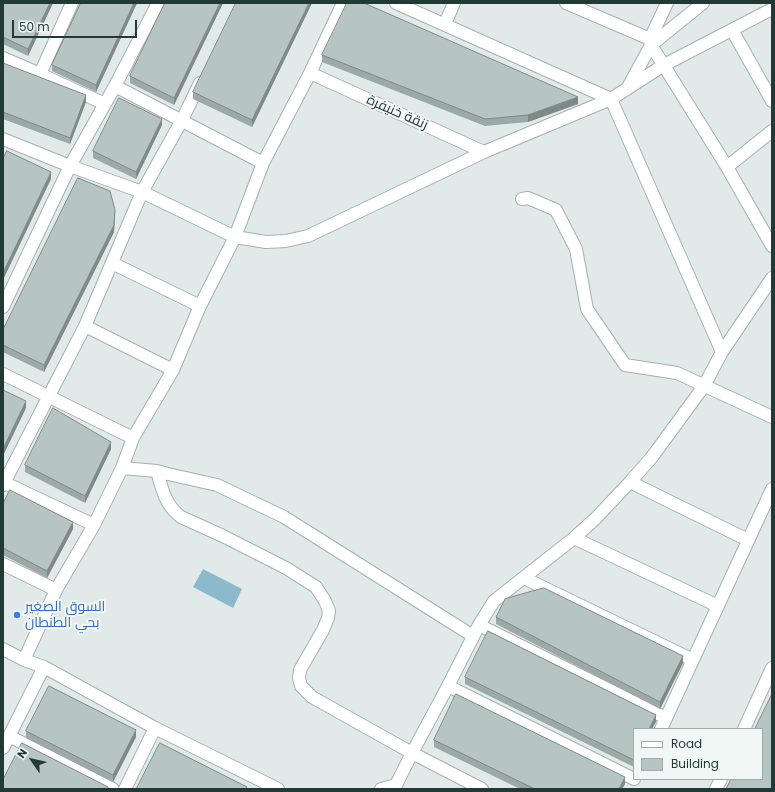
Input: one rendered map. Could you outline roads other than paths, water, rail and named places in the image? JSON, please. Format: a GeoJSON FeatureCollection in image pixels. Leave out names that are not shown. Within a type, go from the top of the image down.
{"type":"FeatureCollection","features":[{"type":"Feature","properties":{"kind":"street"},"geometry":{"type":"LineString","coordinates":[[40,74],[72,3]]}},
{"type":"Feature","properties":{"kind":"street"},"geometry":{"type":"LineString","coordinates":[[3,307],[70,166],[115,86],[158,3]]}},
{"type":"Feature","properties":{"kind":"street"},"geometry":{"type":"LineString","coordinates":[[24,660],[56,590],[94,525],[122,468],[133,438],[172,370],[200,306],[235,237],[263,163],[310,73],[343,3]]}},
{"type":"Feature","properties":{"kind":"street"},"geometry":{"type":"LineString","coordinates":[[396,3],[610,99],[722,352]]}},
{"type":"Feature","properties":{"kind":"street"},"geometry":{"type":"LineString","coordinates":[[445,24],[454,3]]}},
{"type":"Feature","properties":{"kind":"street"},"geometry":{"type":"LineString","coordinates":[[566,3],[651,42],[664,66],[727,167],[772,246]]}},
{"type":"Feature","properties":{"kind":"street"},"geometry":{"type":"LineString","coordinates":[[626,90],[651,42],[667,3]]}},
{"type":"Feature","properties":{"kind":"street"},"geometry":{"type":"LineString","coordinates":[[651,42],[703,3]]}},
{"type":"Feature","properties":{"kind":"street"},"geometry":{"type":"LineString","coordinates":[[3,140],[142,192],[235,237],[266,242],[286,241],[308,236],[484,152],[610,99],[664,66],[772,9]]}},
{"type":"Feature","properties":{"kind":"street"},"geometry":{"type":"LineString","coordinates":[[732,30],[772,101]]}},
{"type":"Feature","properties":{"kind":"street"},"geometry":{"type":"LineString","coordinates":[[3,58],[105,104]]}},
{"type":"Feature","properties":{"kind":"street"},"geometry":{"type":"LineString","coordinates":[[94,525],[3,483],[85,326],[142,192],[182,120],[205,72]]}},
{"type":"Feature","properties":{"kind":"street","name":"زنقة خنيفرة"},"geometry":{"type":"LineString","coordinates":[[310,73],[484,152]]}},
{"type":"Feature","properties":{"kind":"street"},"geometry":{"type":"LineString","coordinates":[[115,86],[263,163]]}},
{"type":"Feature","properties":{"kind":"street"},"geometry":{"type":"LineString","coordinates":[[727,167],[772,131]]}},
{"type":"Feature","properties":{"kind":"street"},"geometry":{"type":"LineString","coordinates":[[522,199],[528,198],[556,210],[576,249],[586,309],[625,365],[677,373],[772,417]]}},
{"type":"Feature","properties":{"kind":"street"},"geometry":{"type":"LineString","coordinates":[[112,263],[200,306]]}},
{"type":"Feature","properties":{"kind":"street"},"geometry":{"type":"LineString","coordinates":[[381,789],[395,787],[478,625],[494,602],[574,538],[596,518],[652,457],[704,386],[722,352],[772,278]]}},
{"type":"Feature","properties":{"kind":"street"},"geometry":{"type":"LineString","coordinates":[[85,326],[172,370]]}},
{"type":"Feature","properties":{"kind":"street"},"geometry":{"type":"LineString","coordinates":[[3,374],[133,438]]}},
{"type":"Feature","properties":{"kind":"street"},"geometry":{"type":"LineString","coordinates":[[122,468],[157,471],[217,485],[284,517],[473,636]]}},
{"type":"Feature","properties":{"kind":"street"},"geometry":{"type":"LineString","coordinates":[[157,471],[164,497],[176,513],[181,517],[223,536],[286,568],[316,587],[325,601],[329,611],[323,630],[300,670],[299,678],[301,686],[312,697],[412,753],[479,788]]}},
{"type":"Feature","properties":{"kind":"street"},"geometry":{"type":"LineString","coordinates":[[630,482],[748,540]]}},
{"type":"Feature","properties":{"kind":"street"},"geometry":{"type":"LineString","coordinates":[[661,728],[772,489]]}},
{"type":"Feature","properties":{"kind":"street"},"geometry":{"type":"LineString","coordinates":[[574,538],[718,606]]}},
{"type":"Feature","properties":{"kind":"street"},"geometry":{"type":"LineString","coordinates":[[3,564],[56,590]]}},
{"type":"Feature","properties":{"kind":"street"},"geometry":{"type":"LineString","coordinates":[[524,578],[692,660]]}},
{"type":"Feature","properties":{"kind":"street"},"geometry":{"type":"LineString","coordinates":[[478,625],[666,718]]}},
{"type":"Feature","properties":{"kind":"street"},"geometry":{"type":"LineString","coordinates":[[3,649],[24,660],[44,667],[155,728],[270,787]]}},
{"type":"Feature","properties":{"kind":"street"},"geometry":{"type":"LineString","coordinates":[[3,748],[9,728],[44,667]]}},
{"type":"Feature","properties":{"kind":"street"},"geometry":{"type":"LineString","coordinates":[[744,728],[772,668]]}},
{"type":"Feature","properties":{"kind":"street"},"geometry":{"type":"LineString","coordinates":[[448,686],[633,780]]}},
{"type":"Feature","properties":{"kind":"street"},"geometry":{"type":"LineString","coordinates":[[9,728],[113,789]]}},
{"type":"Feature","properties":{"kind":"street"},"geometry":{"type":"LineString","coordinates":[[125,789],[155,728]]}},
{"type":"Feature","properties":{"kind":"street"},"geometry":{"type":"LineString","coordinates":[[716,789],[720,780]]}},
{"type":"Feature","properties":{"kind":"water"},"geometry":{"type":"Polygon","coordinates":[[[203,569],[242,589],[233,608],[193,587],[203,569]]]}},
{"type":"Feature","properties":{"kind":"place","name":"السوق الصغير بحي الطنطان"},"geometry":{"type":"Point","coordinates":[17,615]}}]}
